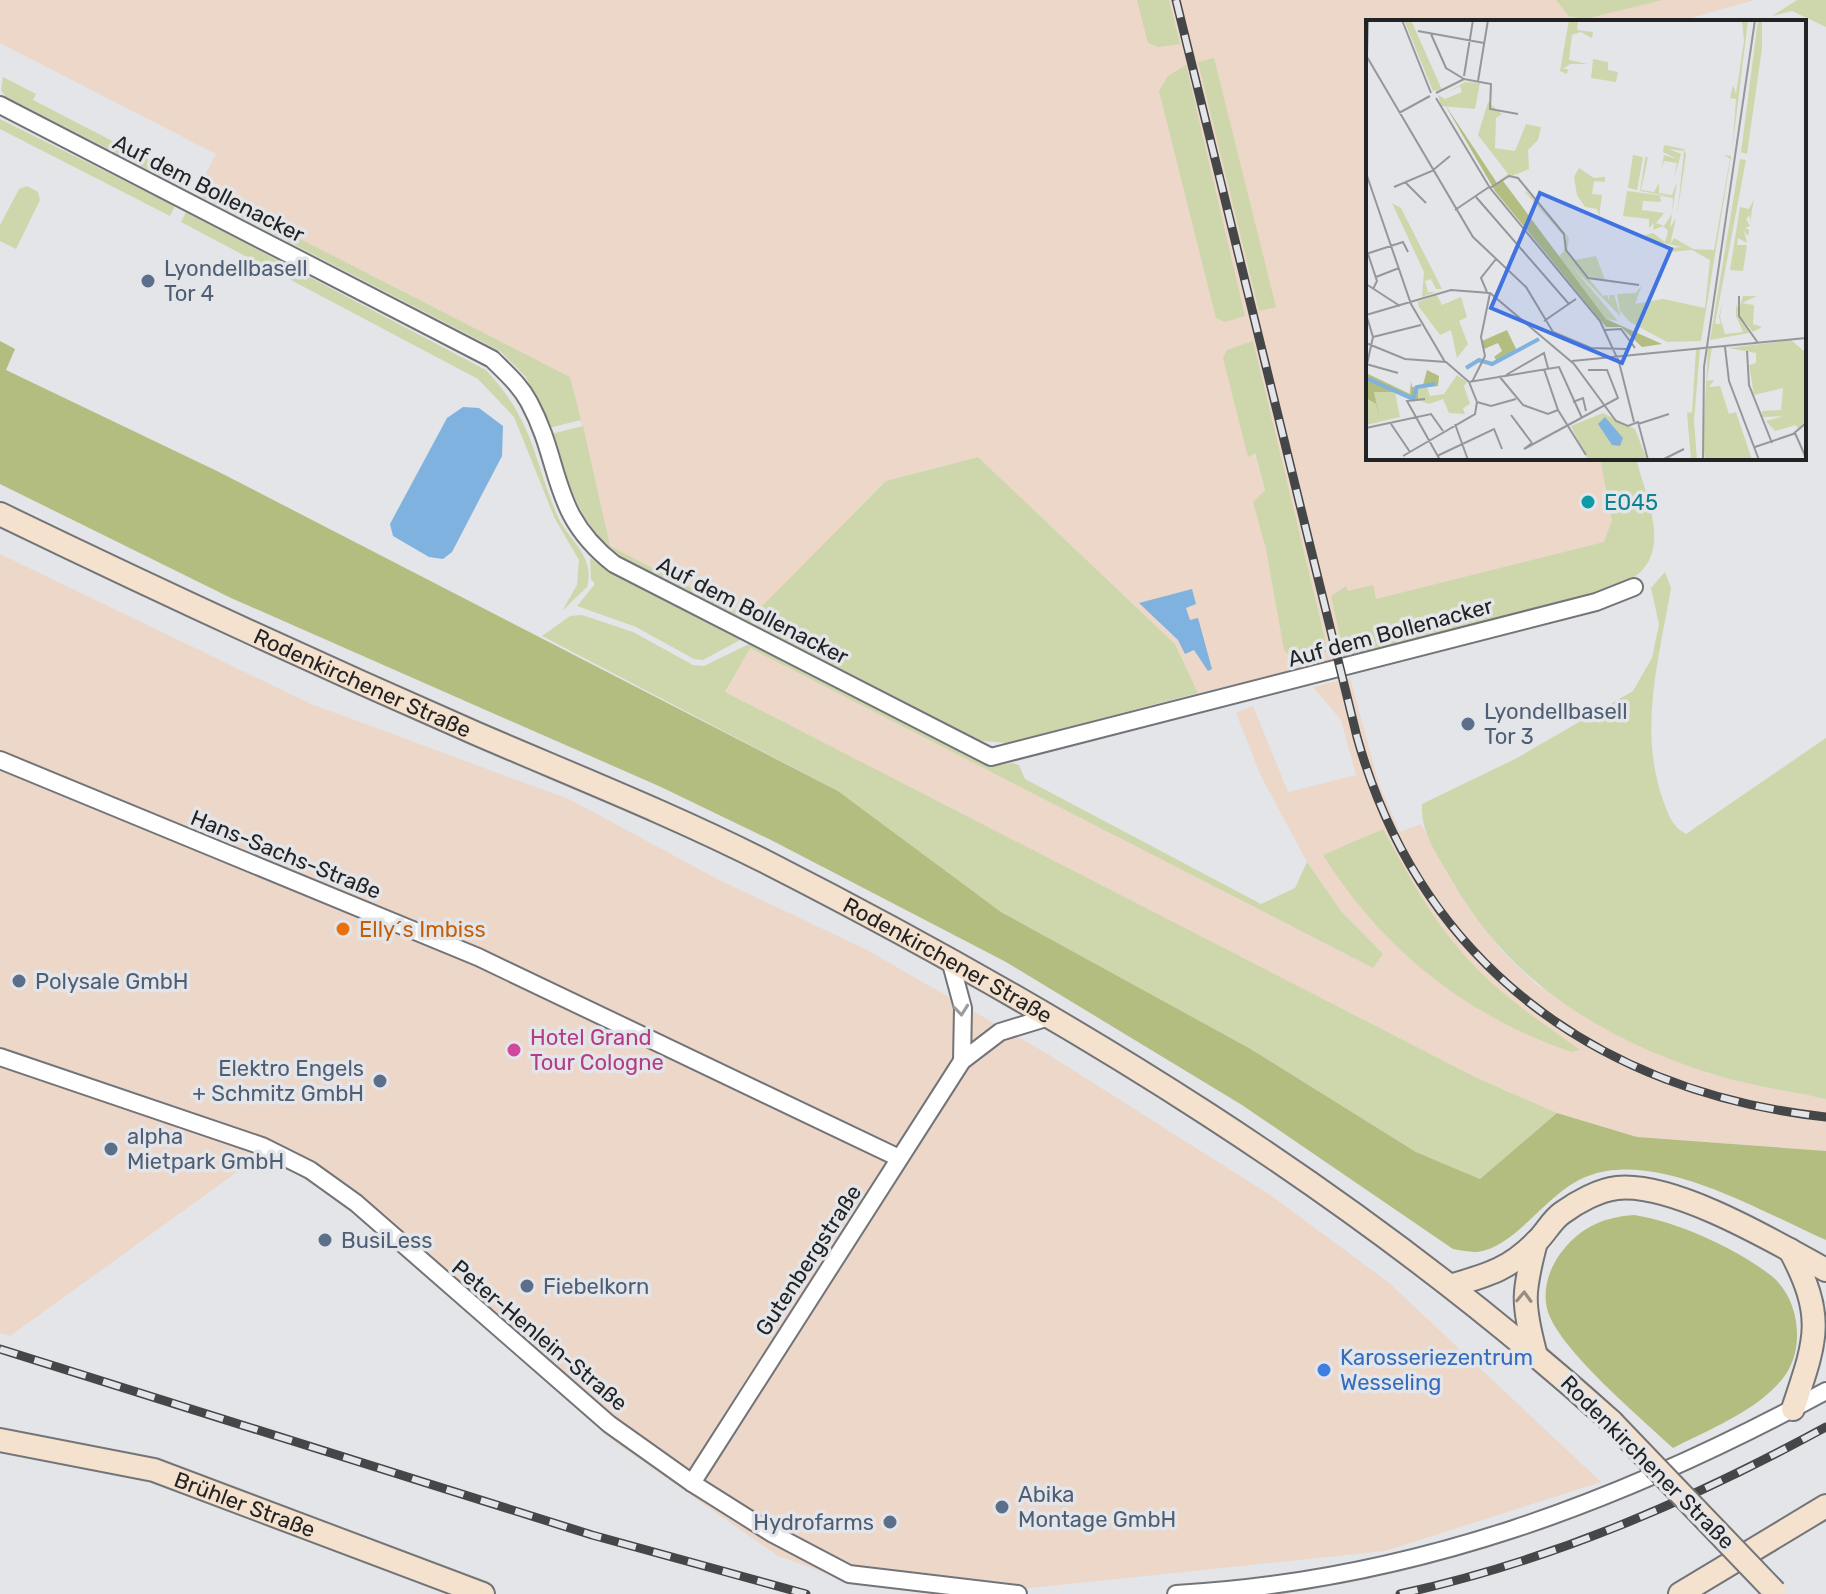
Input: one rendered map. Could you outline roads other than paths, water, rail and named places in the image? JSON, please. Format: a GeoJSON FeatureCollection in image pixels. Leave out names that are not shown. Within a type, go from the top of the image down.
{"type":"FeatureCollection","features":[{"type":"Feature","properties":{"kind":"main road","name":"Rodenkirchener Straße"},"geometry":{"type":"LineString","coordinates":[[0,514],[218,619],[762,860],[950,960],[1049,1017],[1229,1127],[1453,1285],[1535,1352],[1612,1422],[1776,1593]]}},
{"type":"Feature","properties":{"kind":"main road"},"geometry":{"type":"LineString","coordinates":[[1453,1285],[1498,1273],[1536,1242],[1560,1214],[1592,1195],[1615,1188],[1643,1188],[1678,1197],[1789,1249],[1826,1270]]}},
{"type":"Feature","properties":{"kind":"main road"},"geometry":{"type":"LineString","coordinates":[[1535,1352],[1524,1310],[1524,1287],[1536,1242]]}},
{"type":"Feature","properties":{"kind":"main road"},"geometry":{"type":"LineString","coordinates":[[1789,1249],[1806,1280],[1816,1316],[1814,1345],[1793,1409]]}},
{"type":"Feature","properties":{"kind":"main road","name":"Brühler Straße"},"geometry":{"type":"LineString","coordinates":[[0,1440],[154,1470],[483,1594]]}},
{"type":"Feature","properties":{"kind":"main road"},"geometry":{"type":"LineString","coordinates":[[1680,1594],[1826,1506]]}},
{"type":"Feature","properties":{"kind":"street","name":"Auf dem Bollenacker"},"geometry":{"type":"LineString","coordinates":[[0,105],[492,359],[518,384],[530,404],[572,522],[590,546],[614,564],[991,757],[1596,602],[1634,587]]}},
{"type":"Feature","properties":{"kind":"street","name":"Hans-Sachs-Straße"},"geometry":{"type":"LineString","coordinates":[[0,760],[478,957],[899,1158]]}},
{"type":"Feature","properties":{"kind":"street"},"geometry":{"type":"LineString","coordinates":[[950,960],[963,1008],[962,1061]]}},
{"type":"Feature","properties":{"kind":"street"},"geometry":{"type":"LineString","coordinates":[[962,1061],[1000,1032],[1049,1017]]}},
{"type":"Feature","properties":{"kind":"street","name":"Peter-Henlein-Straße"},"geometry":{"type":"LineString","coordinates":[[0,1057],[262,1146],[310,1170],[356,1203],[609,1424],[692,1483],[773,1534],[849,1574],[1018,1594]]}},
{"type":"Feature","properties":{"kind":"street","name":"Gutenbergstraße"},"geometry":{"type":"LineString","coordinates":[[692,1483],[962,1061]]}},
{"type":"Feature","properties":{"kind":"street"},"geometry":{"type":"LineString","coordinates":[[1176,1594],[1233,1591],[1375,1570],[1478,1542],[1592,1504],[1716,1449],[1826,1391]]}},
{"type":"Feature","properties":{"kind":"water"},"geometry":{"type":"Polygon","coordinates":[[[463,407],[479,408],[503,426],[502,456],[452,552],[443,559],[429,557],[393,536],[390,524],[447,418],[463,407]]]}},
{"type":"Feature","properties":{"kind":"water"},"geometry":{"type":"Polygon","coordinates":[[[1192,589],[1196,604],[1186,608],[1190,620],[1198,618],[1212,669],[1208,671],[1194,650],[1185,654],[1178,640],[1139,603],[1192,589]]]}},
{"type":"Feature","properties":{"kind":"railway"},"geometry":{"type":"LineString","coordinates":[[1176,0],[1357,737],[1386,817],[1425,888],[1473,950],[1529,1002],[1594,1045],[1665,1079],[1743,1103],[1826,1117]]}},
{"type":"Feature","properties":{"kind":"railway"},"geometry":{"type":"LineString","coordinates":[[0,1349],[592,1535],[806,1594]]}},
{"type":"Feature","properties":{"kind":"railway"},"geometry":{"type":"LineString","coordinates":[[1400,1594],[1511,1564],[1619,1526],[1723,1480],[1826,1427]]}},
{"type":"Feature","properties":{"kind":"place","name":"Lyondellbasell Tor 4"},"geometry":{"type":"Point","coordinates":[148,281]}},
{"type":"Feature","properties":{"kind":"place","name":"E045"},"geometry":{"type":"Point","coordinates":[1588,502]}},
{"type":"Feature","properties":{"kind":"place","name":"Lyondellbasell Tor 3"},"geometry":{"type":"Point","coordinates":[1468,724]}},
{"type":"Feature","properties":{"kind":"place","name":"Elly´s Imbiss"},"geometry":{"type":"Point","coordinates":[343,929]}},
{"type":"Feature","properties":{"kind":"place","name":"Polysale GmbH"},"geometry":{"type":"Point","coordinates":[19,981]}},
{"type":"Feature","properties":{"kind":"place","name":"Hotel Grand Tour Cologne"},"geometry":{"type":"Point","coordinates":[514,1050]}},
{"type":"Feature","properties":{"kind":"place","name":"Elektro Engels + Schmitz GmbH"},"geometry":{"type":"Point","coordinates":[380,1081]}},
{"type":"Feature","properties":{"kind":"place","name":"alpha Mietpark GmbH"},"geometry":{"type":"Point","coordinates":[111,1149]}},
{"type":"Feature","properties":{"kind":"place","name":"BusiLess"},"geometry":{"type":"Point","coordinates":[325,1240]}},
{"type":"Feature","properties":{"kind":"place","name":"Fiebelkorn"},"geometry":{"type":"Point","coordinates":[527,1286]}},
{"type":"Feature","properties":{"kind":"place","name":"Karosseriezentrum Wesseling"},"geometry":{"type":"Point","coordinates":[1324,1370]}},
{"type":"Feature","properties":{"kind":"place","name":"Abika Montage GmbH"},"geometry":{"type":"Point","coordinates":[1002,1507]}},
{"type":"Feature","properties":{"kind":"place","name":"Hydrofarms"},"geometry":{"type":"Point","coordinates":[890,1522]}}]}
